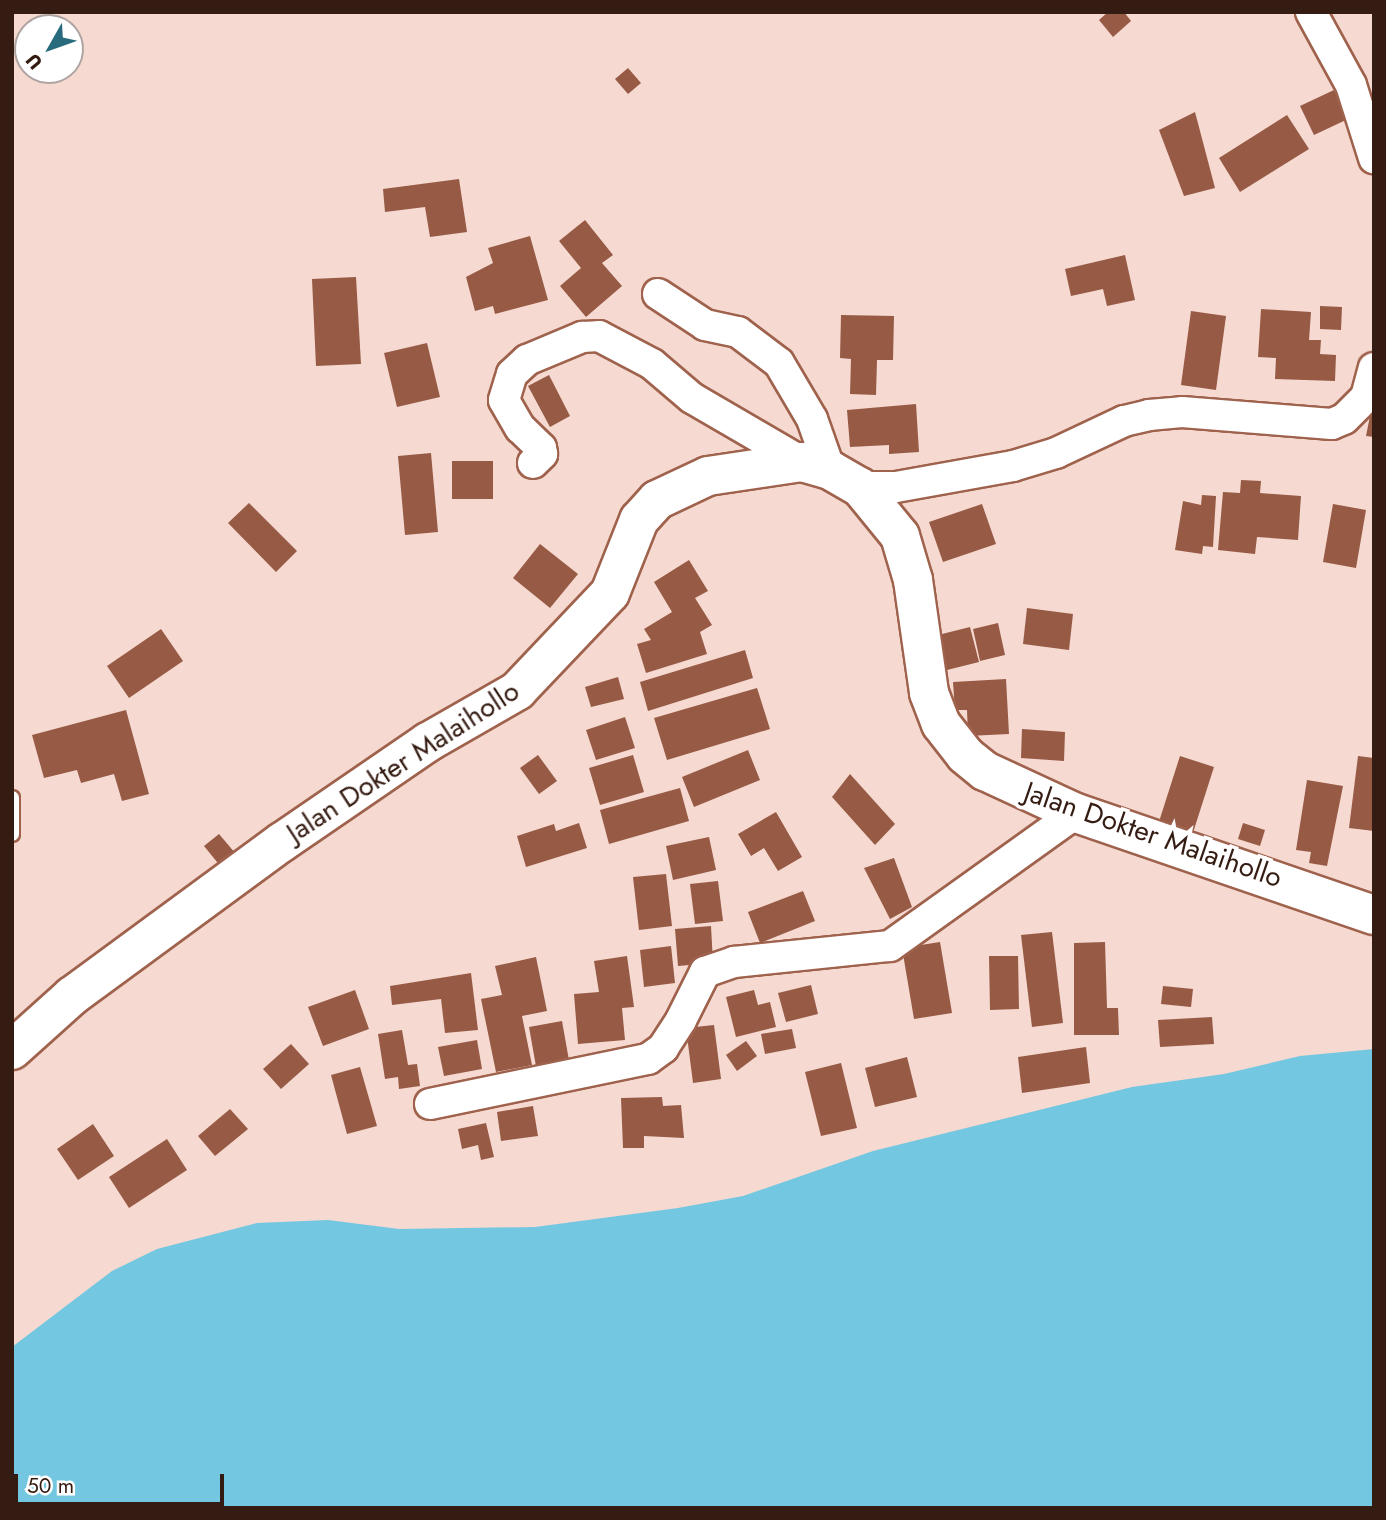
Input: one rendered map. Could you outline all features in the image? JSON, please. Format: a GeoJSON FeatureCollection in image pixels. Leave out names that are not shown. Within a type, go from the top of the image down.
{"type":"FeatureCollection","features":[{"type":"Feature","properties":{"kind":"main road","name":"Jalan Dokter Malaihollo"},"geometry":{"type":"LineString","coordinates":[[12,1050],[72,996],[282,842],[428,742],[517,691],[611,593],[639,520],[657,500],[708,476],[830,473],[900,536],[918,603],[929,693],[941,723],[965,755],[985,771],[1076,813],[1374,915]]}},
{"type":"Feature","properties":{"kind":"street"},"geometry":{"type":"LineString","coordinates":[[1311,12],[1351,85],[1374,158]]}},
{"type":"Feature","properties":{"kind":"street"},"geometry":{"type":"LineString","coordinates":[[658,294],[705,326],[738,332],[779,363],[812,419],[830,473]]}},
{"type":"Feature","properties":{"kind":"street"},"geometry":{"type":"LineString","coordinates":[[533,463],[542,454],[541,448],[520,428],[505,400],[512,373],[527,360],[582,337],[599,336],[652,364],[691,398],[830,473],[896,486],[984,473],[1056,453],[1103,429],[1149,415],[1182,411],[1332,424],[1344,419],[1366,397],[1374,368]]}},
{"type":"Feature","properties":{"kind":"street"},"geometry":{"type":"LineString","coordinates":[[430,1104],[648,1059],[663,1048],[681,1020],[705,972],[734,962],[890,946],[1076,813]]}},
{"type":"Feature","properties":{"kind":"lane"},"geometry":{"type":"LineString","coordinates":[[12,798],[12,834]]}},
{"type":"Feature","properties":{"kind":"water"},"geometry":{"type":"Polygon","coordinates":[[[1374,1049],[1374,1508],[12,1508],[12,1347],[112,1271],[157,1249],[257,1223],[328,1220],[399,1229],[535,1227],[678,1208],[743,1196],[873,1151],[1132,1087],[1224,1074],[1300,1056],[1374,1049]]]}},
{"type":"Feature","properties":{"kind":"building"},"geometry":{"type":"Polygon","coordinates":[[[1108,12],[1124,12],[1131,21],[1113,37],[1099,20],[1108,12]]]}},
{"type":"Feature","properties":{"kind":"building"},"geometry":{"type":"Polygon","coordinates":[[[628,68],[641,83],[628,94],[615,79],[628,68]]]}},
{"type":"Feature","properties":{"kind":"building"},"geometry":{"type":"Polygon","coordinates":[[[1334,90],[1348,119],[1314,135],[1300,106],[1334,90]]]}},
{"type":"Feature","properties":{"kind":"building"},"geometry":{"type":"Polygon","coordinates":[[[1195,112],[1215,188],[1184,196],[1159,130],[1195,112]]]}},
{"type":"Feature","properties":{"kind":"building"},"geometry":{"type":"Polygon","coordinates":[[[1287,115],[1309,149],[1240,192],[1219,158],[1287,115]]]}},
{"type":"Feature","properties":{"kind":"building"},"geometry":{"type":"Polygon","coordinates":[[[459,179],[467,232],[430,237],[425,207],[385,212],[383,189],[459,179]]]}},
{"type":"Feature","properties":{"kind":"building"},"geometry":{"type":"Polygon","coordinates":[[[585,220],[613,255],[602,263],[622,286],[586,317],[560,286],[581,268],[559,241],[585,220]]]}},
{"type":"Feature","properties":{"kind":"building"},"geometry":{"type":"Polygon","coordinates":[[[530,236],[548,300],[495,314],[493,306],[475,311],[466,277],[493,263],[488,248],[530,236]]]}},
{"type":"Feature","properties":{"kind":"building"},"geometry":{"type":"Polygon","coordinates":[[[1125,255],[1135,300],[1107,306],[1103,289],[1071,296],[1065,269],[1125,255]]]}},
{"type":"Feature","properties":{"kind":"building"},"geometry":{"type":"Polygon","coordinates":[[[356,277],[361,364],[316,366],[312,279],[356,277]]]}},
{"type":"Feature","properties":{"kind":"building"},"geometry":{"type":"Polygon","coordinates":[[[1320,306],[1342,307],[1341,330],[1320,329],[1320,306]]]}},
{"type":"Feature","properties":{"kind":"building"},"geometry":{"type":"Polygon","coordinates":[[[1261,309],[1311,312],[1309,340],[1321,340],[1320,354],[1336,355],[1335,381],[1275,379],[1276,358],[1258,357],[1261,309]]]}},
{"type":"Feature","properties":{"kind":"building"},"geometry":{"type":"Polygon","coordinates":[[[1191,311],[1226,316],[1216,390],[1181,385],[1191,311]]]}},
{"type":"Feature","properties":{"kind":"building"},"geometry":{"type":"Polygon","coordinates":[[[841,315],[894,316],[893,360],[877,360],[876,395],[850,394],[851,359],[840,358],[841,315]]]}},
{"type":"Feature","properties":{"kind":"building"},"geometry":{"type":"Polygon","coordinates":[[[427,343],[440,397],[397,407],[384,353],[427,343]]]}},
{"type":"Feature","properties":{"kind":"building"},"geometry":{"type":"Polygon","coordinates":[[[549,375],[570,416],[550,427],[528,386],[549,375]]]}},
{"type":"Feature","properties":{"kind":"building"},"geometry":{"type":"Polygon","coordinates":[[[1374,401],[1374,437],[1366,436],[1374,401]]]}},
{"type":"Feature","properties":{"kind":"building"},"geometry":{"type":"Polygon","coordinates":[[[916,404],[919,452],[889,454],[889,445],[850,447],[847,410],[916,404]]]}},
{"type":"Feature","properties":{"kind":"building"},"geometry":{"type":"Polygon","coordinates":[[[431,453],[438,532],[405,535],[398,456],[431,453]]]}},
{"type":"Feature","properties":{"kind":"building"},"geometry":{"type":"Polygon","coordinates":[[[452,461],[493,461],[493,499],[452,499],[452,461]]]}},
{"type":"Feature","properties":{"kind":"building"},"geometry":{"type":"Polygon","coordinates":[[[1241,480],[1261,481],[1260,493],[1301,496],[1298,540],[1257,537],[1255,554],[1218,550],[1223,492],[1240,493],[1241,480]]]}},
{"type":"Feature","properties":{"kind":"building"},"geometry":{"type":"Polygon","coordinates":[[[1202,495],[1216,496],[1213,547],[1203,546],[1202,554],[1175,550],[1183,501],[1201,505],[1202,495]]]}},
{"type":"Feature","properties":{"kind":"building"},"geometry":{"type":"Polygon","coordinates":[[[249,503],[297,551],[276,572],[228,523],[249,503]]]}},
{"type":"Feature","properties":{"kind":"building"},"geometry":{"type":"Polygon","coordinates":[[[982,504],[996,544],[943,562],[929,522],[982,504]]]}},
{"type":"Feature","properties":{"kind":"building"},"geometry":{"type":"Polygon","coordinates":[[[1333,504],[1366,510],[1356,568],[1323,562],[1333,504]]]}},
{"type":"Feature","properties":{"kind":"building"},"geometry":{"type":"Polygon","coordinates":[[[540,544],[578,574],[550,608],[513,578],[540,544]]]}},
{"type":"Feature","properties":{"kind":"building"},"geometry":{"type":"Polygon","coordinates":[[[689,560],[708,591],[695,598],[712,625],[700,632],[707,654],[646,673],[637,644],[651,640],[644,629],[672,612],[654,582],[689,560]]]}},
{"type":"Feature","properties":{"kind":"building"},"geometry":{"type":"Polygon","coordinates":[[[1027,608],[1073,614],[1069,650],[1023,644],[1027,608]]]}},
{"type":"Feature","properties":{"kind":"building"},"geometry":{"type":"Polygon","coordinates":[[[998,623],[1005,655],[980,661],[973,629],[998,623]]]}},
{"type":"Feature","properties":{"kind":"building"},"geometry":{"type":"Polygon","coordinates":[[[970,627],[979,662],[939,672],[930,637],[970,627]]]}},
{"type":"Feature","properties":{"kind":"building"},"geometry":{"type":"Polygon","coordinates":[[[161,629],[183,661],[129,698],[107,666],[161,629]]]}},
{"type":"Feature","properties":{"kind":"building"},"geometry":{"type":"Polygon","coordinates":[[[745,650],[753,678],[648,711],[640,682],[745,650]]]}},
{"type":"Feature","properties":{"kind":"building"},"geometry":{"type":"Polygon","coordinates":[[[618,677],[624,699],[591,707],[585,687],[618,677]]]}},
{"type":"Feature","properties":{"kind":"building"},"geometry":{"type":"Polygon","coordinates":[[[1006,679],[1009,734],[968,736],[967,710],[955,710],[953,682],[1006,679]]]}},
{"type":"Feature","properties":{"kind":"building"},"geometry":{"type":"Polygon","coordinates":[[[757,688],[770,729],[667,760],[654,718],[757,688]]]}},
{"type":"Feature","properties":{"kind":"building"},"geometry":{"type":"Polygon","coordinates":[[[126,710],[149,794],[122,801],[114,774],[81,783],[77,770],[44,778],[32,735],[126,710]]]}},
{"type":"Feature","properties":{"kind":"building"},"geometry":{"type":"Polygon","coordinates":[[[625,717],[635,748],[596,760],[586,730],[625,717]]]}},
{"type":"Feature","properties":{"kind":"building"},"geometry":{"type":"Polygon","coordinates":[[[1022,729],[1065,732],[1064,761],[1021,758],[1022,729]]]}},
{"type":"Feature","properties":{"kind":"building"},"geometry":{"type":"Polygon","coordinates":[[[748,750],[760,780],[694,807],[682,777],[748,750]]]}},
{"type":"Feature","properties":{"kind":"building"},"geometry":{"type":"Polygon","coordinates":[[[538,755],[557,781],[539,794],[520,768],[538,755]]]}},
{"type":"Feature","properties":{"kind":"building"},"geometry":{"type":"Polygon","coordinates":[[[633,755],[644,792],[600,805],[589,768],[633,755]]]}},
{"type":"Feature","properties":{"kind":"building"},"geometry":{"type":"Polygon","coordinates":[[[1180,756],[1214,767],[1190,842],[1156,831],[1180,756]]]}},
{"type":"Feature","properties":{"kind":"building"},"geometry":{"type":"Polygon","coordinates":[[[1358,756],[1374,758],[1374,831],[1349,828],[1358,756]]]}},
{"type":"Feature","properties":{"kind":"building"},"geometry":{"type":"Polygon","coordinates":[[[850,774],[895,824],[875,845],[832,797],[850,774]]]}},
{"type":"Feature","properties":{"kind":"building"},"geometry":{"type":"Polygon","coordinates":[[[1307,780],[1343,786],[1327,866],[1309,863],[1311,852],[1296,850],[1307,780]]]}},
{"type":"Feature","properties":{"kind":"building"},"geometry":{"type":"Polygon","coordinates":[[[680,788],[689,821],[609,844],[600,810],[680,788]]]}},
{"type":"Feature","properties":{"kind":"building"},"geometry":{"type":"Polygon","coordinates":[[[776,812],[802,857],[778,871],[764,848],[751,856],[738,834],[776,812]]]}},
{"type":"Feature","properties":{"kind":"building"},"geometry":{"type":"Polygon","coordinates":[[[579,823],[587,848],[526,867],[517,836],[554,824],[556,831],[579,823]]]}},
{"type":"Feature","properties":{"kind":"building"},"geometry":{"type":"Polygon","coordinates":[[[1243,823],[1265,830],[1260,846],[1238,839],[1243,823]]]}},
{"type":"Feature","properties":{"kind":"building"},"geometry":{"type":"Polygon","coordinates":[[[219,834],[241,860],[226,873],[204,846],[219,834]]]}},
{"type":"Feature","properties":{"kind":"building"},"geometry":{"type":"Polygon","coordinates":[[[709,837],[716,870],[673,880],[666,846],[709,837]]]}},
{"type":"Feature","properties":{"kind":"building"},"geometry":{"type":"Polygon","coordinates":[[[894,858],[912,907],[890,919],[864,868],[894,858]]]}},
{"type":"Feature","properties":{"kind":"building"},"geometry":{"type":"Polygon","coordinates":[[[666,874],[672,926],[639,930],[633,877],[666,874]]]}},
{"type":"Feature","properties":{"kind":"building"},"geometry":{"type":"Polygon","coordinates":[[[718,881],[723,921],[695,924],[690,884],[718,881]]]}},
{"type":"Feature","properties":{"kind":"building"},"geometry":{"type":"Polygon","coordinates":[[[803,891],[815,921],[760,943],[748,912],[803,891]]]}},
{"type":"Feature","properties":{"kind":"building"},"geometry":{"type":"Polygon","coordinates":[[[711,926],[713,963],[678,966],[675,929],[711,926]]]}},
{"type":"Feature","properties":{"kind":"building"},"geometry":{"type":"Polygon","coordinates":[[[1052,932],[1063,1023],[1032,1027],[1021,935],[1052,932]]]}},
{"type":"Feature","properties":{"kind":"building"},"geometry":{"type":"Polygon","coordinates":[[[940,942],[952,1013],[914,1019],[902,948],[940,942]]]}},
{"type":"Feature","properties":{"kind":"building"},"geometry":{"type":"Polygon","coordinates":[[[1105,942],[1107,1008],[1118,1008],[1119,1035],[1074,1035],[1074,943],[1105,942]]]}},
{"type":"Feature","properties":{"kind":"building"},"geometry":{"type":"Polygon","coordinates":[[[671,946],[675,983],[644,987],[640,950],[671,946]]]}},
{"type":"Feature","properties":{"kind":"building"},"geometry":{"type":"Polygon","coordinates":[[[627,956],[634,1007],[622,1008],[625,1040],[578,1044],[574,994],[599,992],[594,961],[627,956]]]}},
{"type":"Feature","properties":{"kind":"building"},"geometry":{"type":"Polygon","coordinates":[[[989,956],[1018,956],[1019,1009],[990,1010],[989,956]]]}},
{"type":"Feature","properties":{"kind":"building"},"geometry":{"type":"Polygon","coordinates":[[[536,957],[547,1011],[522,1016],[532,1065],[496,1072],[481,999],[502,995],[495,966],[536,957]]]}},
{"type":"Feature","properties":{"kind":"building"},"geometry":{"type":"Polygon","coordinates":[[[471,973],[478,1030],[445,1033],[441,999],[392,1005],[390,986],[471,973]]]}},
{"type":"Feature","properties":{"kind":"building"},"geometry":{"type":"Polygon","coordinates":[[[811,985],[818,1014],[786,1022],[778,993],[811,985]]]}},
{"type":"Feature","properties":{"kind":"building"},"geometry":{"type":"Polygon","coordinates":[[[1163,986],[1193,989],[1191,1007],[1161,1004],[1163,986]]]}},
{"type":"Feature","properties":{"kind":"building"},"geometry":{"type":"Polygon","coordinates":[[[355,990],[369,1029],[323,1046],[308,1007],[355,990]]]}},
{"type":"Feature","properties":{"kind":"building"},"geometry":{"type":"Polygon","coordinates":[[[754,990],[758,1005],[770,1002],[776,1027],[736,1037],[726,997],[754,990]]]}},
{"type":"Feature","properties":{"kind":"building"},"geometry":{"type":"Polygon","coordinates":[[[1212,1017],[1214,1044],[1160,1047],[1158,1020],[1212,1017]]]}},
{"type":"Feature","properties":{"kind":"building"},"geometry":{"type":"Polygon","coordinates":[[[562,1021],[570,1066],[537,1072],[529,1027],[562,1021]]]}},
{"type":"Feature","properties":{"kind":"building"},"geometry":{"type":"Polygon","coordinates":[[[714,1025],[721,1079],[693,1083],[686,1028],[714,1025]]]}},
{"type":"Feature","properties":{"kind":"building"},"geometry":{"type":"Polygon","coordinates":[[[792,1029],[796,1048],[765,1054],[761,1034],[792,1029]]]}},
{"type":"Feature","properties":{"kind":"building"},"geometry":{"type":"Polygon","coordinates":[[[402,1030],[408,1065],[417,1064],[420,1086],[399,1089],[398,1077],[385,1079],[378,1034],[402,1030]]]}},
{"type":"Feature","properties":{"kind":"building"},"geometry":{"type":"Polygon","coordinates":[[[477,1040],[482,1069],[444,1076],[438,1047],[477,1040]]]}},
{"type":"Feature","properties":{"kind":"building"},"geometry":{"type":"Polygon","coordinates":[[[746,1041],[757,1056],[737,1071],[726,1055],[746,1041]]]}},
{"type":"Feature","properties":{"kind":"building"},"geometry":{"type":"Polygon","coordinates":[[[291,1044],[309,1064],[281,1089],[263,1069],[291,1044]]]}},
{"type":"Feature","properties":{"kind":"building"},"geometry":{"type":"Polygon","coordinates":[[[1086,1047],[1090,1083],[1022,1093],[1018,1057],[1086,1047]]]}},
{"type":"Feature","properties":{"kind":"building"},"geometry":{"type":"Polygon","coordinates":[[[907,1057],[917,1097],[875,1107],[865,1068],[907,1057]]]}},
{"type":"Feature","properties":{"kind":"building"},"geometry":{"type":"Polygon","coordinates":[[[841,1063],[857,1128],[821,1136],[805,1072],[841,1063]]]}},
{"type":"Feature","properties":{"kind":"building"},"geometry":{"type":"Polygon","coordinates":[[[360,1067],[377,1126],[347,1134],[331,1075],[360,1067]]]}},
{"type":"Feature","properties":{"kind":"building"},"geometry":{"type":"Polygon","coordinates":[[[662,1097],[663,1106],[681,1105],[684,1138],[644,1136],[644,1148],[623,1148],[621,1098],[662,1097]]]}},
{"type":"Feature","properties":{"kind":"building"},"geometry":{"type":"Polygon","coordinates":[[[533,1106],[538,1136],[501,1141],[497,1112],[533,1106]]]}},
{"type":"Feature","properties":{"kind":"building"},"geometry":{"type":"Polygon","coordinates":[[[230,1109],[248,1129],[215,1156],[198,1136],[230,1109]]]}},
{"type":"Feature","properties":{"kind":"building"},"geometry":{"type":"Polygon","coordinates":[[[486,1123],[494,1157],[481,1160],[478,1145],[462,1149],[458,1129],[486,1123]]]}},
{"type":"Feature","properties":{"kind":"building"},"geometry":{"type":"Polygon","coordinates":[[[93,1124],[114,1156],[78,1180],[57,1149],[93,1124]]]}},
{"type":"Feature","properties":{"kind":"building"},"geometry":{"type":"Polygon","coordinates":[[[167,1139],[187,1170],[129,1208],[109,1177],[167,1139]]]}}]}
